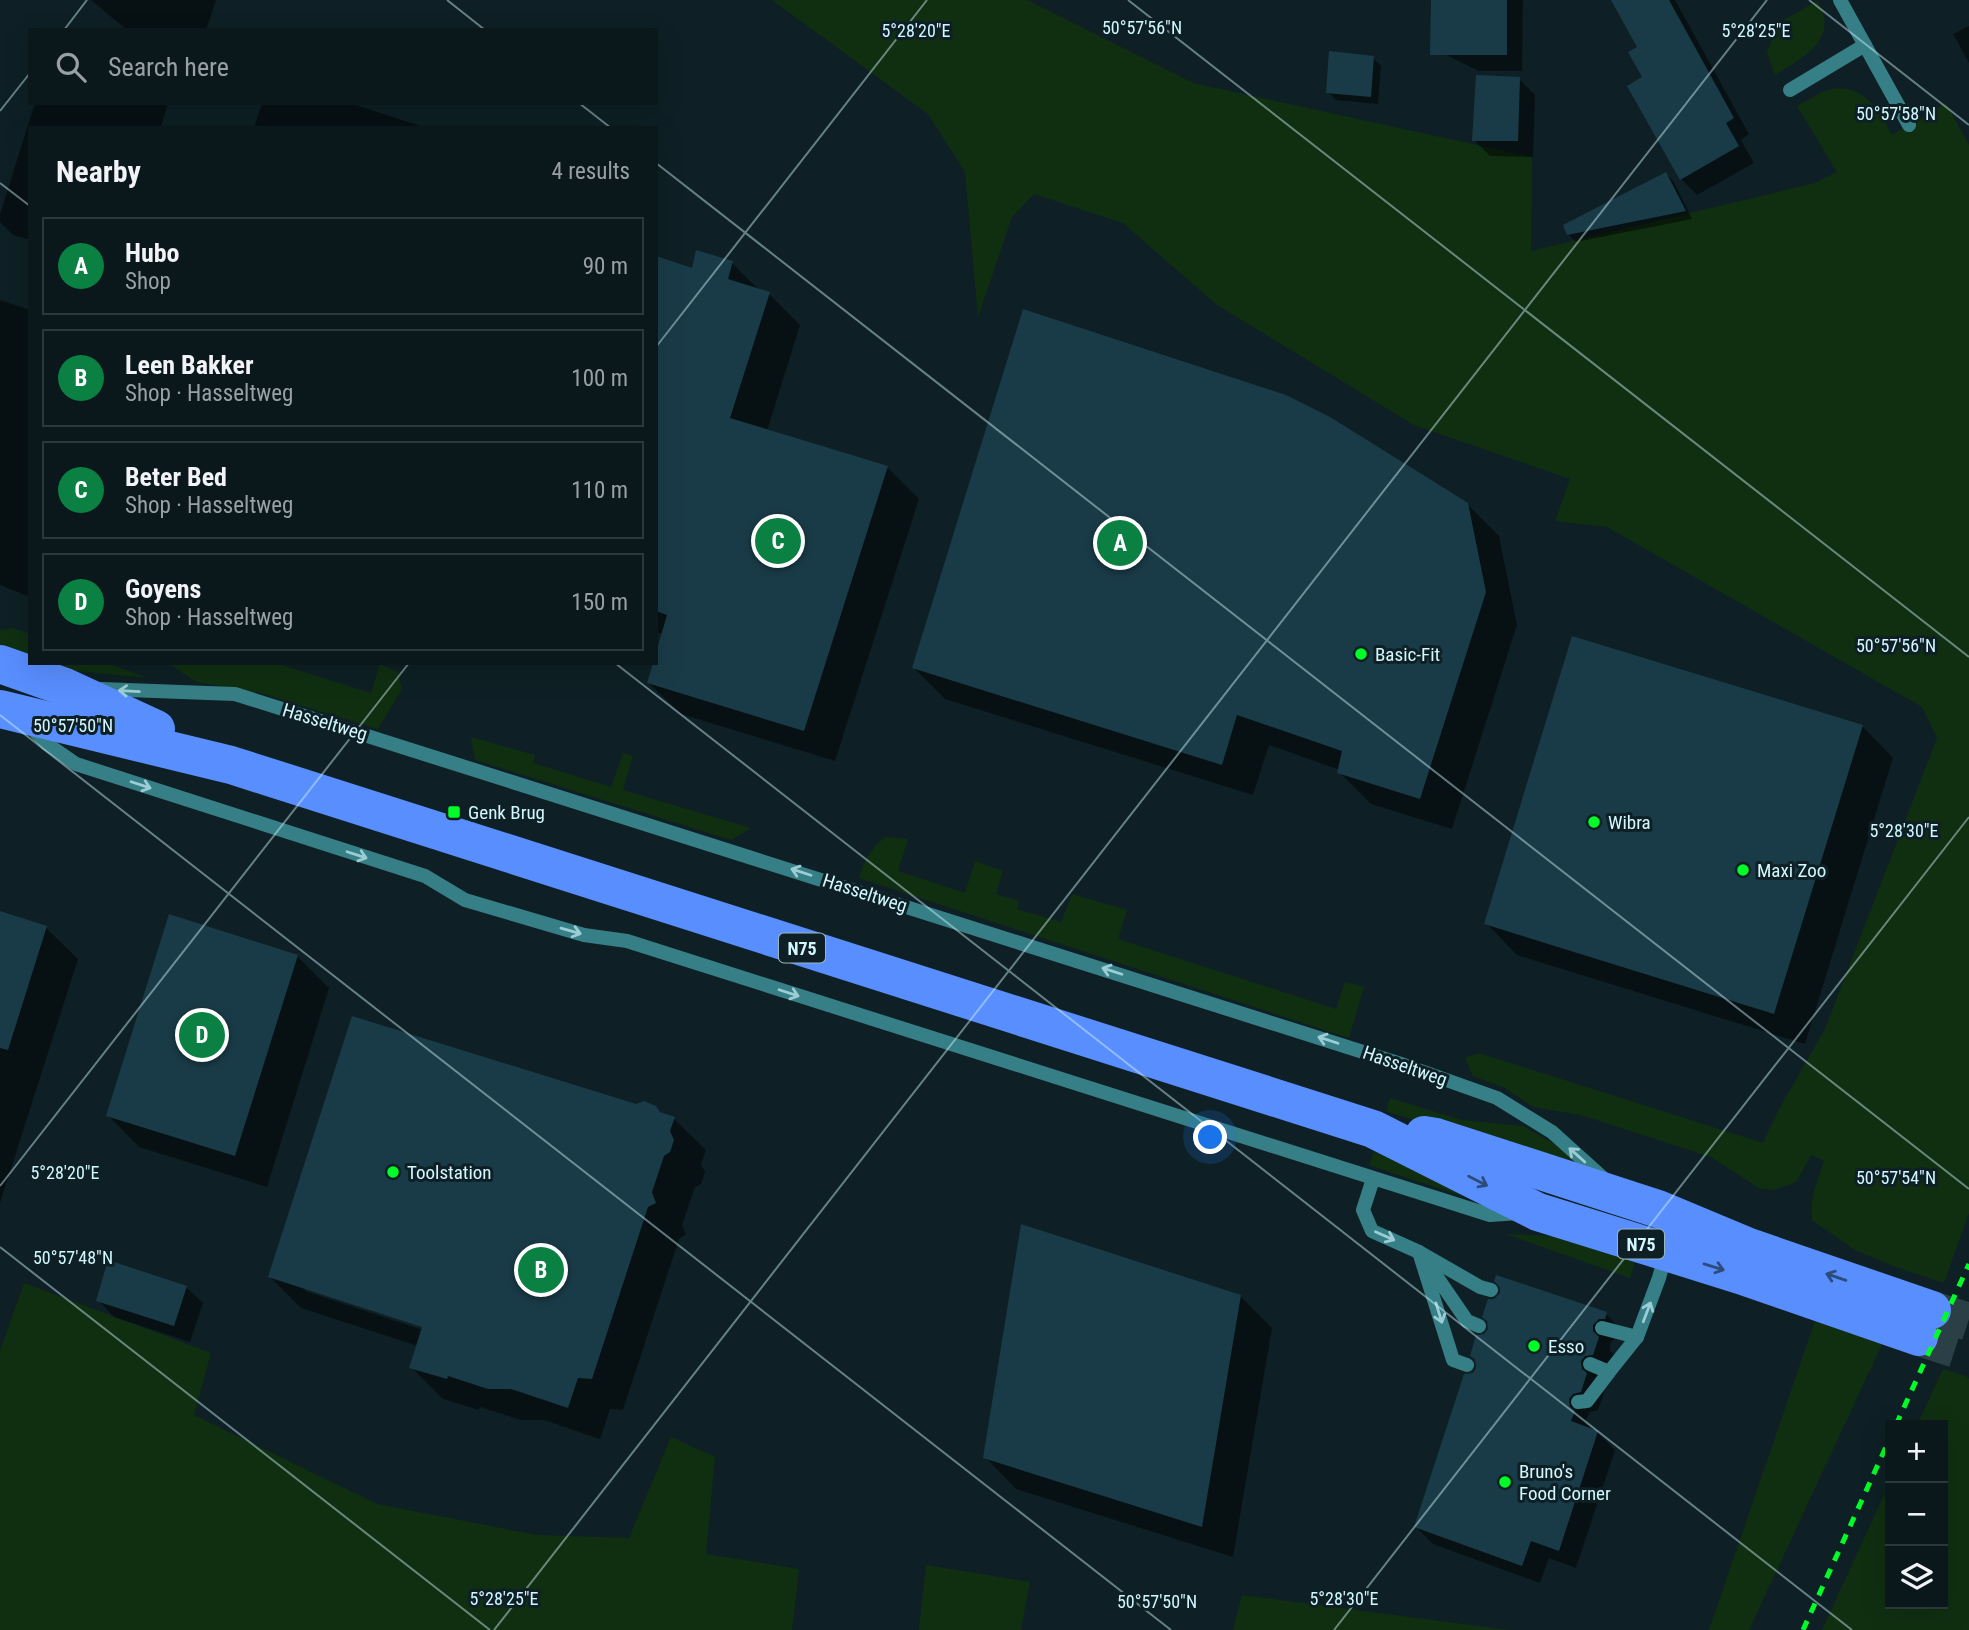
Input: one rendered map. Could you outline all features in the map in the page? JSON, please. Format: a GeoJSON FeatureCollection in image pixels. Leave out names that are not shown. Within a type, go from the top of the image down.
{"type":"FeatureCollection","features":[{"type":"Feature","properties":{"kind":"main road","name":"Hasseltweg"},"geometry":{"type":"LineString","coordinates":[[0,664],[65,687],[231,765]]}},
{"type":"Feature","properties":{"kind":"main road","name":"Hasseltweg"},"geometry":{"type":"LineString","coordinates":[[8,711],[231,765],[1373,1129],[1538,1212],[1666,1252],[1926,1323],[1749,1247],[1628,1200],[1436,1137],[1373,1129]]}},
{"type":"Feature","properties":{"kind":"street"},"geometry":{"type":"LineString","coordinates":[[1840,0],[1909,125]]}},
{"type":"Feature","properties":{"kind":"street"},"geometry":{"type":"LineString","coordinates":[[1790,90],[1865,45]]}},
{"type":"Feature","properties":{"kind":"street","name":"Hasseltweg"},"geometry":{"type":"LineString","coordinates":[[65,687],[235,694],[1404,1065],[1497,1098],[1552,1132],[1628,1200]]}},
{"type":"Feature","properties":{"kind":"street","name":"Hasseltweg"},"geometry":{"type":"LineString","coordinates":[[8,711],[76,764],[425,876],[466,900],[584,935],[627,941],[1490,1215],[1538,1212]]}},
{"type":"Feature","properties":{"kind":"street"},"geometry":{"type":"LineString","coordinates":[[1373,1179],[1363,1210],[1372,1230],[1419,1252],[1480,1287],[1491,1290]]}},
{"type":"Feature","properties":{"kind":"street"},"geometry":{"type":"LineString","coordinates":[[1419,1252],[1467,1321],[1479,1326]]}},
{"type":"Feature","properties":{"kind":"street"},"geometry":{"type":"LineString","coordinates":[[1419,1252],[1453,1360],[1467,1364]]}},
{"type":"Feature","properties":{"kind":"street"},"geometry":{"type":"LineString","coordinates":[[1577,1402],[1587,1401],[1637,1337],[1666,1252]]}},
{"type":"Feature","properties":{"kind":"street"},"geometry":{"type":"LineString","coordinates":[[1602,1328],[1637,1337]]}},
{"type":"Feature","properties":{"kind":"street"},"geometry":{"type":"LineString","coordinates":[[1590,1364],[1609,1372]]}},
{"type":"Feature","properties":{"kind":"green space"},"geometry":{"type":"Polygon","coordinates":[[[772,0],[1027,0],[1193,83],[1532,157],[1531,251],[1815,183],[1837,172],[1797,106],[1824,91],[1840,89],[1860,94],[1875,107],[1892,135],[1946,103],[1969,145],[1969,1213],[1944,1283],[1855,1250],[1812,1220],[1813,1196],[1824,1161],[1811,1155],[1796,1182],[1774,1190],[1759,1188],[1711,1157],[1581,1115],[1533,1107],[1505,1088],[1473,1076],[1465,1058],[1479,1053],[1763,1143],[1779,1109],[1825,1029],[1937,738],[1922,707],[1607,527],[1555,521],[1570,479],[1414,425],[1217,305],[1123,223],[1034,194],[1012,217],[978,317],[965,172],[928,114],[772,0]]]}},
{"type":"Feature","properties":{"kind":"green space"},"geometry":{"type":"Polygon","coordinates":[[[1817,1],[1823,14],[1821,37],[1806,54],[1775,75],[1767,52],[1779,23],[1817,1]]]}},
{"type":"Feature","properties":{"kind":"green space"},"geometry":{"type":"Polygon","coordinates":[[[13,628],[28,633],[28,656],[0,647],[0,630],[13,628]]]}},
{"type":"Feature","properties":{"kind":"green space"},"geometry":{"type":"Polygon","coordinates":[[[53,665],[112,665],[148,678],[67,670],[53,665]]]}},
{"type":"Feature","properties":{"kind":"green space"},"geometry":{"type":"Polygon","coordinates":[[[171,665],[281,665],[371,693],[380,665],[382,665],[398,672],[402,689],[378,729],[257,692],[196,682],[171,665]]]}},
{"type":"Feature","properties":{"kind":"green space"},"geometry":{"type":"Polygon","coordinates":[[[471,737],[535,755],[533,763],[611,787],[623,753],[633,756],[623,790],[751,828],[731,840],[475,760],[471,737]]]}},
{"type":"Feature","properties":{"kind":"green space"},"geometry":{"type":"Polygon","coordinates":[[[885,837],[908,839],[898,871],[965,893],[975,861],[1003,871],[996,894],[1019,901],[1017,909],[1061,922],[1072,894],[1127,910],[1118,939],[1336,1009],[1345,982],[1364,987],[1349,1038],[859,878],[868,856],[885,837]]]}},
{"type":"Feature","properties":{"kind":"green space"},"geometry":{"type":"Polygon","coordinates":[[[1390,1098],[1462,1120],[1523,1126],[1554,1144],[1576,1163],[1571,1172],[1386,1111],[1390,1098]]]}},
{"type":"Feature","properties":{"kind":"green space"},"geometry":{"type":"Polygon","coordinates":[[[1374,1152],[1442,1177],[1483,1203],[1369,1165],[1374,1152]]]}},
{"type":"Feature","properties":{"kind":"green space"},"geometry":{"type":"Polygon","coordinates":[[[1506,1234],[1579,1237],[1631,1255],[1634,1265],[1630,1278],[1506,1234]]]}},
{"type":"Feature","properties":{"kind":"green space"},"geometry":{"type":"Polygon","coordinates":[[[24,1283],[211,1353],[194,1415],[377,1504],[537,1535],[629,1538],[671,1437],[715,1457],[706,1554],[799,1569],[792,1630],[0,1630],[0,1351],[24,1283]]]}},
{"type":"Feature","properties":{"kind":"green space"},"geometry":{"type":"Polygon","coordinates":[[[1815,1321],[1883,1342],[1749,1630],[1709,1630],[1815,1321]]]}},
{"type":"Feature","properties":{"kind":"green space"},"geometry":{"type":"Polygon","coordinates":[[[1943,1369],[1969,1379],[1969,1630],[1822,1630],[1885,1493],[1885,1609],[1948,1609],[1948,1420],[1919,1420],[1943,1369]]]}},
{"type":"Feature","properties":{"kind":"green space"},"geometry":{"type":"Polygon","coordinates":[[[926,1565],[1030,1582],[1021,1630],[919,1630],[926,1565]]]}},
{"type":"Feature","properties":{"kind":"green space"},"geometry":{"type":"Polygon","coordinates":[[[1242,1595],[1508,1630],[1233,1630],[1242,1595]]]}},
{"type":"Feature","properties":{"kind":"building"},"geometry":{"type":"Polygon","coordinates":[[[1431,0],[1507,0],[1507,55],[1430,55],[1431,0]]]}},
{"type":"Feature","properties":{"kind":"building"},"geometry":{"type":"Polygon","coordinates":[[[1611,0],[1669,0],[1734,118],[1726,123],[1739,146],[1680,180],[1627,86],[1642,77],[1628,52],[1637,47],[1611,0]]]}},
{"type":"Feature","properties":{"kind":"building"},"geometry":{"type":"Polygon","coordinates":[[[1329,51],[1374,56],[1371,97],[1326,93],[1329,51]]]}},
{"type":"Feature","properties":{"kind":"building"},"geometry":{"type":"Polygon","coordinates":[[[1476,75],[1520,77],[1518,141],[1472,141],[1476,75]]]}},
{"type":"Feature","properties":{"kind":"building"},"geometry":{"type":"Polygon","coordinates":[[[1666,172],[1686,211],[1567,235],[1563,225],[1666,172]]]}},
{"type":"Feature","properties":{"kind":"building"},"geometry":{"type":"Polygon","coordinates":[[[696,250],[733,261],[728,279],[770,292],[730,418],[888,466],[804,731],[647,683],[652,665],[658,665],[658,645],[667,615],[658,612],[658,257],[692,268],[696,250]]]}},
{"type":"Feature","properties":{"kind":"building"},"geometry":{"type":"Polygon","coordinates":[[[1023,309],[1286,395],[1330,417],[1468,503],[1486,592],[1420,799],[1337,773],[1342,751],[1237,715],[1222,765],[912,668],[1023,309]]]}},
{"type":"Feature","properties":{"kind":"building"},"geometry":{"type":"Polygon","coordinates":[[[1572,636],[1863,725],[1774,1014],[1484,924],[1572,636]]]}},
{"type":"Feature","properties":{"kind":"building"},"geometry":{"type":"Polygon","coordinates":[[[0,911],[47,926],[8,1050],[0,1048],[0,911]]]}},
{"type":"Feature","properties":{"kind":"building"},"geometry":{"type":"Polygon","coordinates":[[[169,914],[298,955],[235,1156],[106,1116],[169,914]]]}},
{"type":"Feature","properties":{"kind":"building"},"geometry":{"type":"Polygon","coordinates":[[[352,1016],[636,1104],[644,1101],[656,1106],[660,1112],[675,1117],[670,1131],[674,1140],[670,1152],[664,1156],[652,1192],[656,1203],[648,1207],[592,1379],[578,1378],[568,1408],[511,1389],[488,1389],[448,1376],[447,1379],[409,1368],[422,1327],[268,1277],[352,1016]]]}},
{"type":"Feature","properties":{"kind":"building"},"geometry":{"type":"Polygon","coordinates":[[[1021,1224],[1241,1295],[1202,1527],[983,1458],[1021,1224]]]}},
{"type":"Feature","properties":{"kind":"building"},"geometry":{"type":"Polygon","coordinates":[[[108,1260],[187,1286],[174,1326],[96,1301],[108,1260]]]}},
{"type":"Feature","properties":{"kind":"building","name":"Bruno's Food Corner"},"geometry":{"type":"Polygon","coordinates":[[[1496,1275],[1607,1312],[1605,1319],[1599,1319],[1593,1325],[1593,1331],[1599,1337],[1593,1355],[1585,1356],[1581,1361],[1582,1369],[1587,1373],[1581,1392],[1573,1394],[1569,1399],[1570,1407],[1575,1411],[1571,1421],[1598,1431],[1559,1551],[1531,1541],[1522,1566],[1414,1527],[1464,1374],[1473,1373],[1476,1368],[1475,1359],[1470,1356],[1476,1335],[1484,1334],[1488,1329],[1487,1321],[1482,1317],[1488,1299],[1494,1299],[1500,1293],[1500,1287],[1494,1281],[1496,1275]]]}},
{"type":"Feature","properties":{"kind":"tunnel"},"geometry":{"type":"LineString","coordinates":[[1932,1310],[1969,1322]]}},
{"type":"Feature","properties":{"kind":"tunnel"},"geometry":{"type":"LineString","coordinates":[[1919,1337],[1969,1353]]}},
{"type":"Feature","properties":{"kind":"railway"},"geometry":{"type":"LineString","coordinates":[[1898,1420],[1969,1264]]}},
{"type":"Feature","properties":{"kind":"railway"},"geometry":{"type":"LineString","coordinates":[[1803,1630],[1885,1449]]}},
{"type":"Feature","properties":{"kind":"place","name":"Beter Bed"},"geometry":{"type":"Point","coordinates":[778,541]}},
{"type":"Feature","properties":{"kind":"place","name":"Hubo"},"geometry":{"type":"Point","coordinates":[1120,543]}},
{"type":"Feature","properties":{"kind":"place","name":"Basic-Fit"},"geometry":{"type":"Point","coordinates":[1361,654]}},
{"type":"Feature","properties":{"kind":"place","name":"Genk Brug"},"geometry":{"type":"Point","coordinates":[454,812]}},
{"type":"Feature","properties":{"kind":"place","name":"Wibra"},"geometry":{"type":"Point","coordinates":[1594,822]}},
{"type":"Feature","properties":{"kind":"place","name":"Maxi Zoo"},"geometry":{"type":"Point","coordinates":[1743,870]}},
{"type":"Feature","properties":{"kind":"place","name":"Goyens"},"geometry":{"type":"Point","coordinates":[202,1035]}},
{"type":"Feature","properties":{"kind":"place","name":"Toolstation"},"geometry":{"type":"Point","coordinates":[393,1172]}},
{"type":"Feature","properties":{"kind":"place","name":"Leen Bakker"},"geometry":{"type":"Point","coordinates":[541,1270]}},
{"type":"Feature","properties":{"kind":"place","name":"Esso"},"geometry":{"type":"Point","coordinates":[1534,1346]}},
{"type":"Feature","properties":{"kind":"place","name":"Bruno's Food Corner"},"geometry":{"type":"Point","coordinates":[1505,1482]}}]}
